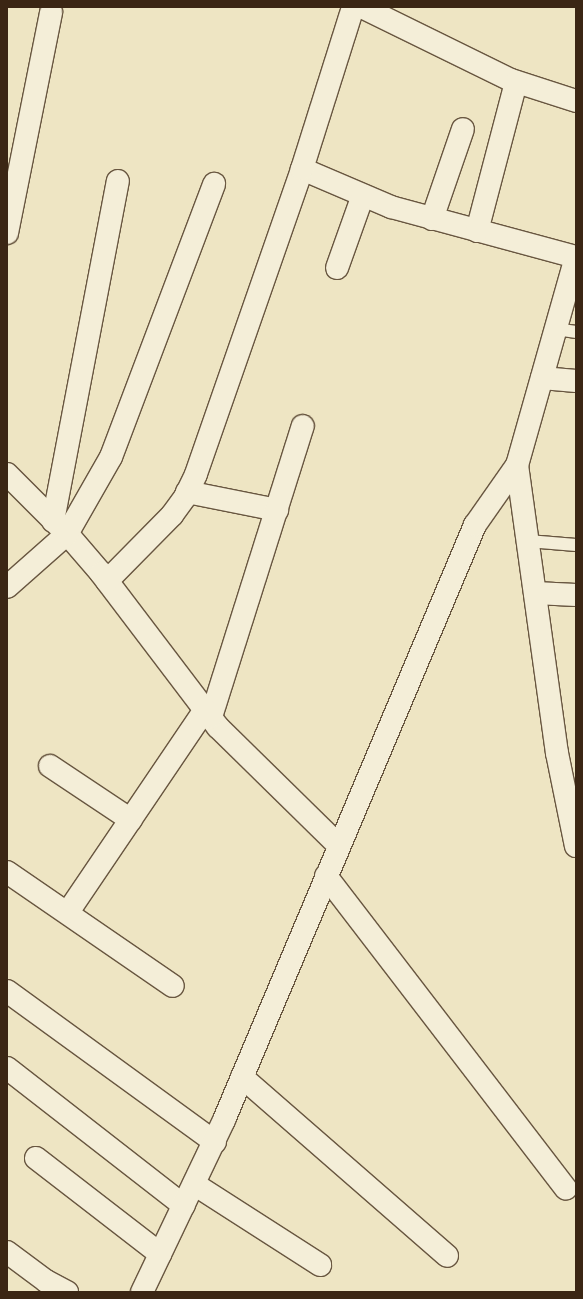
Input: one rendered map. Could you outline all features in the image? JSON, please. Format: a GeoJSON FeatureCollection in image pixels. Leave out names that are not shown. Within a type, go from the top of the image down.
{"type":"FeatureCollection","features":[{"type":"Feature","properties":{"kind":"street"},"geometry":{"type":"LineString","coordinates":[[107,581],[172,515],[188,492],[196,474],[302,169],[353,7]]}},
{"type":"Feature","properties":{"kind":"street"},"geometry":{"type":"LineString","coordinates":[[362,7],[516,82],[576,101]]}},
{"type":"Feature","properties":{"kind":"street"},"geometry":{"type":"LineString","coordinates":[[7,233],[51,12]]}},
{"type":"Feature","properties":{"kind":"street"},"geometry":{"type":"LineString","coordinates":[[478,231],[516,82]]}},
{"type":"Feature","properties":{"kind":"street"},"geometry":{"type":"LineString","coordinates":[[432,219],[463,130]]}},
{"type":"Feature","properties":{"kind":"street"},"geometry":{"type":"LineString","coordinates":[[142,1292],[215,1142],[338,845],[476,526],[517,465],[542,378],[566,331],[576,257],[391,208],[302,169]]}},
{"type":"Feature","properties":{"kind":"street"},"geometry":{"type":"LineString","coordinates":[[60,528],[118,181]]}},
{"type":"Feature","properties":{"kind":"street"},"geometry":{"type":"LineString","coordinates":[[7,586],[60,528],[121,434],[214,184]]}},
{"type":"Feature","properties":{"kind":"street"},"geometry":{"type":"LineString","coordinates":[[337,268],[363,195]]}},
{"type":"Feature","properties":{"kind":"street"},"geometry":{"type":"LineString","coordinates":[[542,378],[576,381]]}},
{"type":"Feature","properties":{"kind":"street"},"geometry":{"type":"LineString","coordinates":[[68,912],[131,820],[208,714],[277,510],[303,426]]}},
{"type":"Feature","properties":{"kind":"street"},"geometry":{"type":"LineString","coordinates":[[517,465],[557,753],[576,846]]}},
{"type":"Feature","properties":{"kind":"street"},"geometry":{"type":"LineString","coordinates":[[7,474],[60,528],[107,581],[227,737],[338,845]]}},
{"type":"Feature","properties":{"kind":"street"},"geometry":{"type":"LineString","coordinates":[[188,492],[277,510]]}},
{"type":"Feature","properties":{"kind":"street"},"geometry":{"type":"LineString","coordinates":[[535,593],[576,595]]}},
{"type":"Feature","properties":{"kind":"street"},"geometry":{"type":"LineString","coordinates":[[50,766],[131,820]]}},
{"type":"Feature","properties":{"kind":"street"},"geometry":{"type":"LineString","coordinates":[[7,872],[68,912],[173,986]]}},
{"type":"Feature","properties":{"kind":"street"},"geometry":{"type":"LineString","coordinates":[[326,876],[566,1189]]}},
{"type":"Feature","properties":{"kind":"street"},"geometry":{"type":"LineString","coordinates":[[7,991],[215,1142]]}},
{"type":"Feature","properties":{"kind":"street"},"geometry":{"type":"LineString","coordinates":[[7,1068],[184,1206]]}},
{"type":"Feature","properties":{"kind":"street"},"geometry":{"type":"LineString","coordinates":[[242,1078],[447,1256]]}},
{"type":"Feature","properties":{"kind":"street"},"geometry":{"type":"LineString","coordinates":[[36,1158],[160,1254]]}},
{"type":"Feature","properties":{"kind":"street"},"geometry":{"type":"LineString","coordinates":[[194,1184],[320,1265]]}},
{"type":"Feature","properties":{"kind":"street"},"geometry":{"type":"LineString","coordinates":[[7,1252],[46,1281],[67,1292]]}},
{"type":"Feature","properties":{"kind":"lane"},"geometry":{"type":"LineString","coordinates":[[528,541],[576,545]]}}]}
